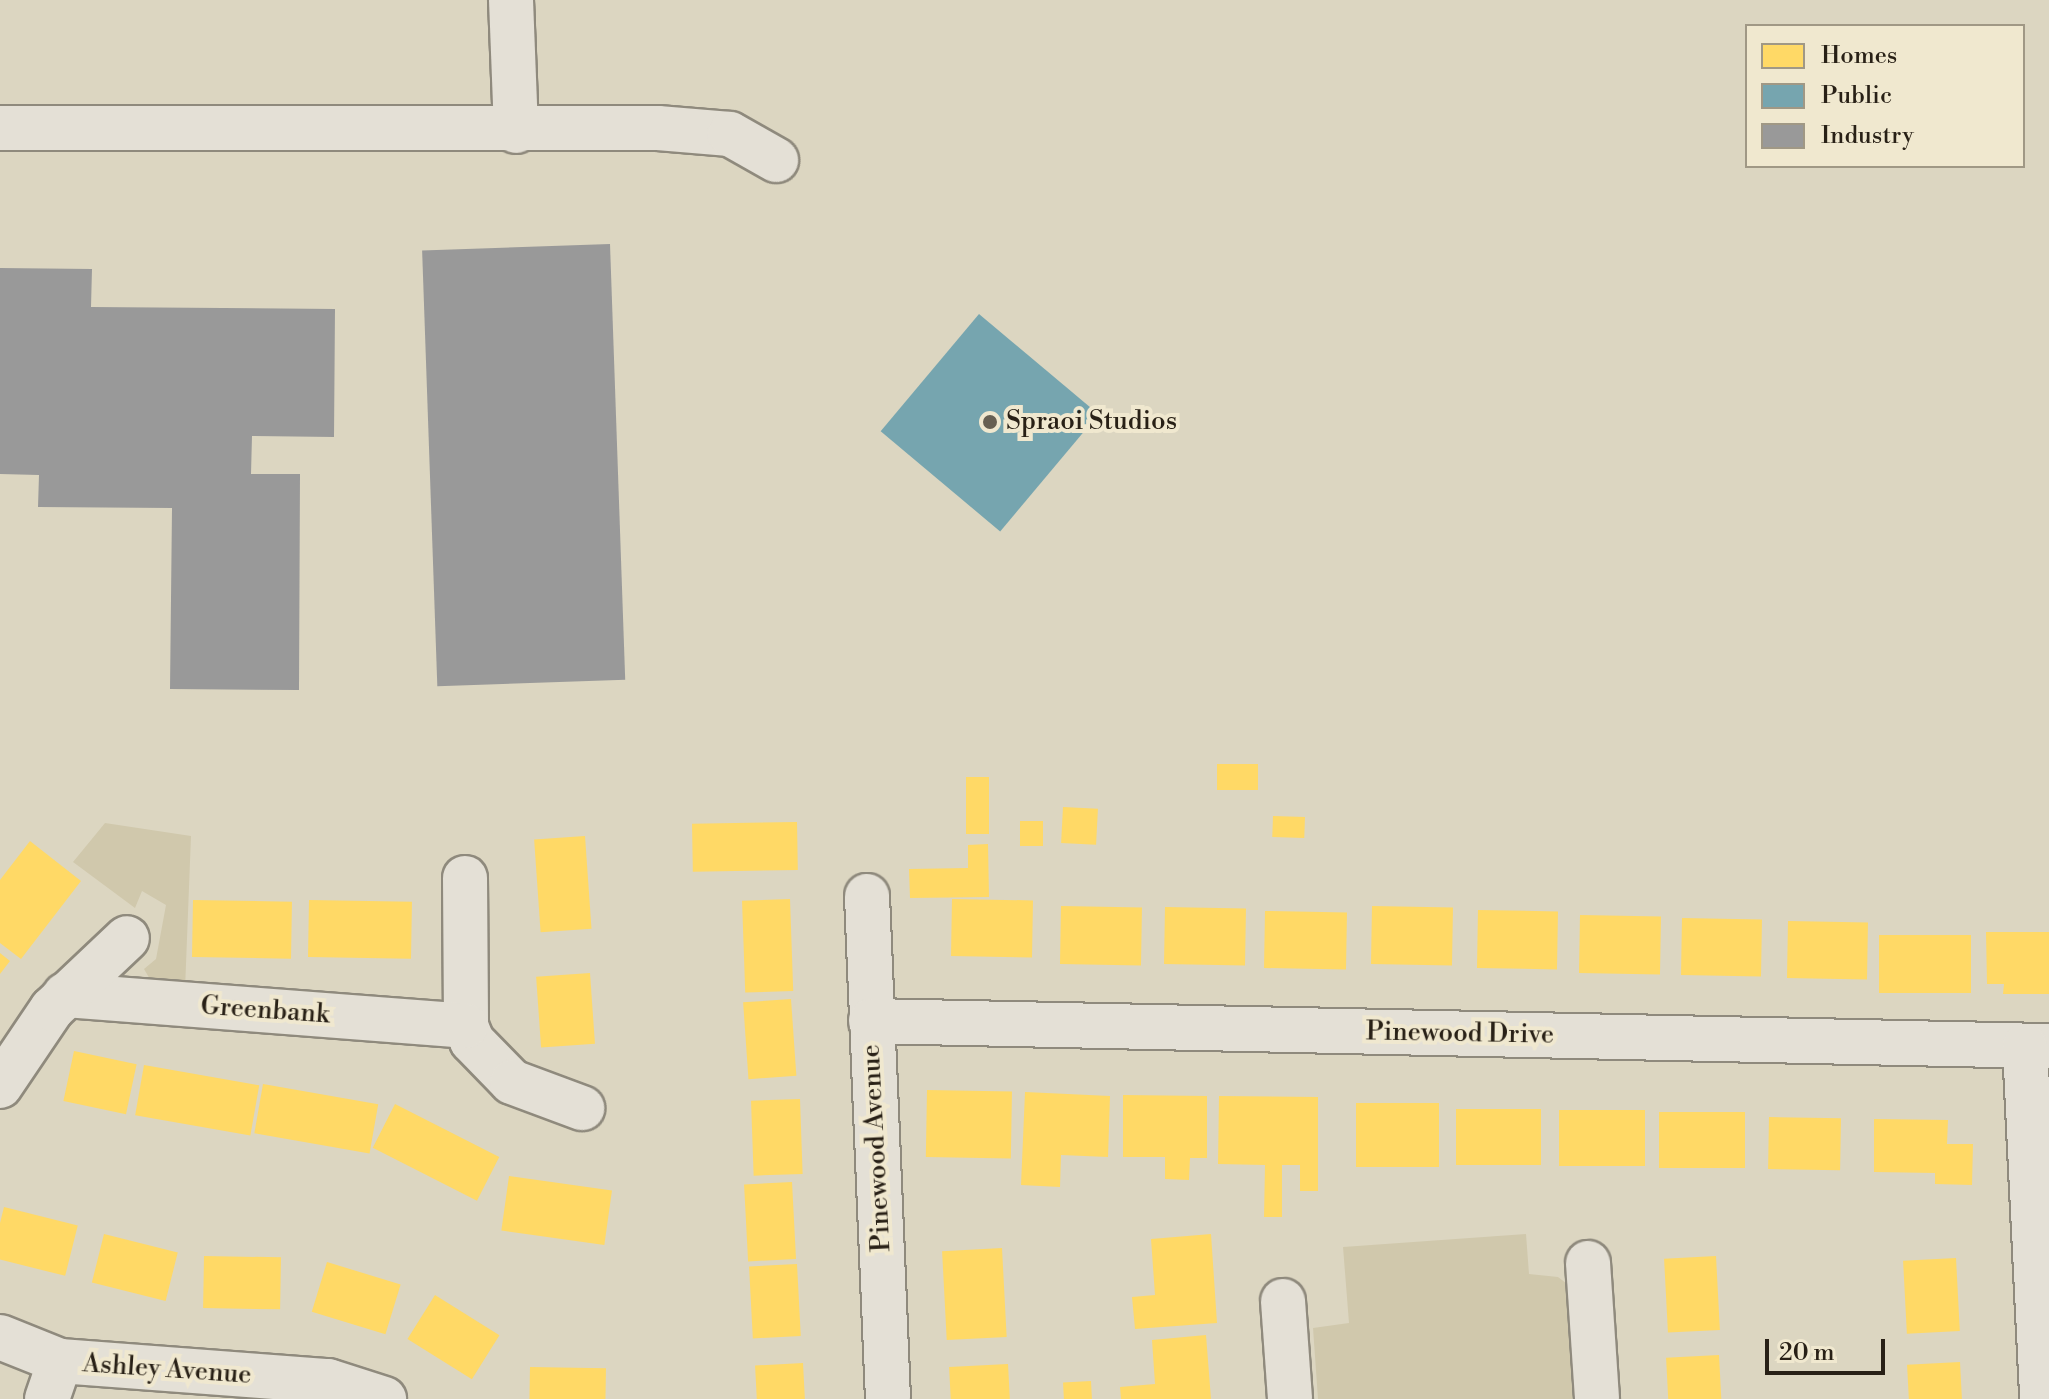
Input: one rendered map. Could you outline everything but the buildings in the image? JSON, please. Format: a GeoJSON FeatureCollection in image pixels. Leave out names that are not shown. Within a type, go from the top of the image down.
{"type":"FeatureCollection","features":[{"type":"Feature","properties":{"kind":"street"},"geometry":{"type":"LineString","coordinates":[[511,0],[516,131]]}},
{"type":"Feature","properties":{"kind":"street"},"geometry":{"type":"LineString","coordinates":[[0,128],[711,130],[747,140],[776,160]]}},
{"type":"Feature","properties":{"kind":"street"},"geometry":{"type":"LineString","coordinates":[[465,878],[466,1026],[476,1049],[512,1082],[582,1108]]}},
{"type":"Feature","properties":{"kind":"street","name":"Pinewood Avenue"},"geometry":{"type":"LineString","coordinates":[[867,896],[888,1399]]}},
{"type":"Feature","properties":{"kind":"street"},"geometry":{"type":"LineString","coordinates":[[0,1086],[31,1035],[65,995],[127,938]]}},
{"type":"Feature","properties":{"kind":"street","name":"Greenbank"},"geometry":{"type":"LineString","coordinates":[[65,995],[466,1026]]}},
{"type":"Feature","properties":{"kind":"street","name":"Pinewood Drive"},"geometry":{"type":"LineString","coordinates":[[871,1021],[2037,1046]]}},
{"type":"Feature","properties":{"kind":"street"},"geometry":{"type":"LineString","coordinates":[[2037,1046],[2042,1399]]}},
{"type":"Feature","properties":{"kind":"street"},"geometry":{"type":"LineString","coordinates":[[1588,1263],[1597,1399]]}},
{"type":"Feature","properties":{"kind":"street"},"geometry":{"type":"LineString","coordinates":[[1283,1301],[1290,1399]]}},
{"type":"Feature","properties":{"kind":"street","name":"Ashley Avenue"},"geometry":{"type":"LineString","coordinates":[[0,1337],[54,1380],[328,1381],[384,1399]]}},
{"type":"Feature","properties":{"kind":"shaded area"},"geometry":{"type":"Polygon","coordinates":[[[105,823],[191,836],[185,990],[154,986],[144,969],[156,959],[166,905],[142,891],[135,908],[73,862],[105,823]]]}},
{"type":"Feature","properties":{"kind":"shaded area"},"geometry":{"type":"Polygon","coordinates":[[[1526,1234],[1529,1274],[1558,1277],[1579,1293],[1584,1399],[1318,1399],[1313,1328],[1349,1323],[1343,1247],[1526,1234]]]}},
{"type":"Feature","properties":{"kind":"place","name":"Spraoi Studios"},"geometry":{"type":"Point","coordinates":[990,422]}}]}
